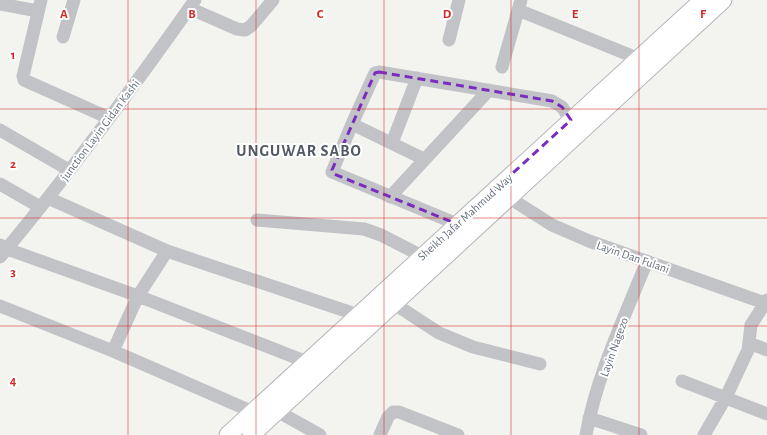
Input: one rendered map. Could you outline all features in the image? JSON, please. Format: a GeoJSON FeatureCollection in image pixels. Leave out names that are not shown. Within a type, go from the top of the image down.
{"type":"FeatureCollection","features":[{"type":"Feature","properties":{"kind":"main road","name":"Sheikh Jafar Mahmud Way"},"geometry":{"type":"LineString","coordinates":[[228,435],[637,58],[703,0]]}},
{"type":"Feature","properties":{"kind":"main road","name":"Sheikh Jafar Mahmud Way"},"geometry":{"type":"LineString","coordinates":[[251,435],[723,0]]}},
{"type":"Feature","properties":{"kind":"street"},"geometry":{"type":"LineString","coordinates":[[63,37],[74,0]]}},
{"type":"Feature","properties":{"kind":"street"},"geometry":{"type":"LineString","coordinates":[[192,4],[237,29],[245,30],[251,26],[273,0]]}},
{"type":"Feature","properties":{"kind":"street"},"geometry":{"type":"LineString","coordinates":[[449,40],[459,0]]}},
{"type":"Feature","properties":{"kind":"street"},"geometry":{"type":"LineString","coordinates":[[0,4],[39,6],[23,76],[24,80],[109,118]]}},
{"type":"Feature","properties":{"kind":"street","name":"junction Layin Gidan Kashi"},"geometry":{"type":"LineString","coordinates":[[2,250],[44,202],[69,170],[192,4]]}},
{"type":"Feature","properties":{"kind":"street"},"geometry":{"type":"LineString","coordinates":[[502,67],[519,5],[637,58]]}},
{"type":"Feature","properties":{"kind":"street"},"geometry":{"type":"LineString","coordinates":[[457,224],[332,172],[374,73],[385,72],[552,101],[562,107],[571,120]]}},
{"type":"Feature","properties":{"kind":"street"},"geometry":{"type":"LineString","coordinates":[[392,143],[417,78]]}},
{"type":"Feature","properties":{"kind":"street"},"geometry":{"type":"LineString","coordinates":[[390,197],[489,90]]}},
{"type":"Feature","properties":{"kind":"street"},"geometry":{"type":"LineString","coordinates":[[352,124],[424,159]]}},
{"type":"Feature","properties":{"kind":"street"},"geometry":{"type":"LineString","coordinates":[[0,130],[69,170]]}},
{"type":"Feature","properties":{"kind":"street"},"geometry":{"type":"LineString","coordinates":[[0,184],[167,251],[358,315]]}},
{"type":"Feature","properties":{"kind":"street","name":"Layin Dan Fulani"},"geometry":{"type":"LineString","coordinates":[[508,197],[552,225],[589,241],[766,301],[751,325],[749,343],[726,397],[704,435]]}},
{"type":"Feature","properties":{"kind":"street"},"geometry":{"type":"LineString","coordinates":[[257,220],[364,229],[381,235],[422,256]]}},
{"type":"Feature","properties":{"kind":"street"},"geometry":{"type":"LineString","coordinates":[[2,250],[138,296],[307,362]]}},
{"type":"Feature","properties":{"kind":"street"},"geometry":{"type":"LineString","coordinates":[[113,351],[138,296],[167,251]]}},
{"type":"Feature","properties":{"kind":"street","name":"Layin Nagezo"},"geometry":{"type":"LineString","coordinates":[[586,435],[589,418],[607,364],[647,261]]}},
{"type":"Feature","properties":{"kind":"street"},"geometry":{"type":"LineString","coordinates":[[393,303],[439,334],[473,347],[540,364]]}},
{"type":"Feature","properties":{"kind":"street"},"geometry":{"type":"LineString","coordinates":[[0,306],[113,351],[253,412]]}},
{"type":"Feature","properties":{"kind":"street"},"geometry":{"type":"LineString","coordinates":[[749,343],[767,350]]}},
{"type":"Feature","properties":{"kind":"street"},"geometry":{"type":"LineString","coordinates":[[682,381],[767,414]]}},
{"type":"Feature","properties":{"kind":"street"},"geometry":{"type":"LineString","coordinates":[[276,411],[320,435]]}},
{"type":"Feature","properties":{"kind":"street"},"geometry":{"type":"LineString","coordinates":[[380,435],[388,417],[393,412],[399,412],[458,435]]}},
{"type":"Feature","properties":{"kind":"street"},"geometry":{"type":"LineString","coordinates":[[589,418],[641,435]]}},
{"type":"Feature","properties":{"kind":"highlighted area"},"geometry":{"type":"Polygon","coordinates":[[[379,72],[552,101],[562,107],[571,120],[457,224],[334,174],[332,170],[375,73],[379,72]]]}},
{"type":"Feature","properties":{"kind":"district","name":"UNGUWAR SABO"},"geometry":{"type":"Point","coordinates":[299,151]}}]}
